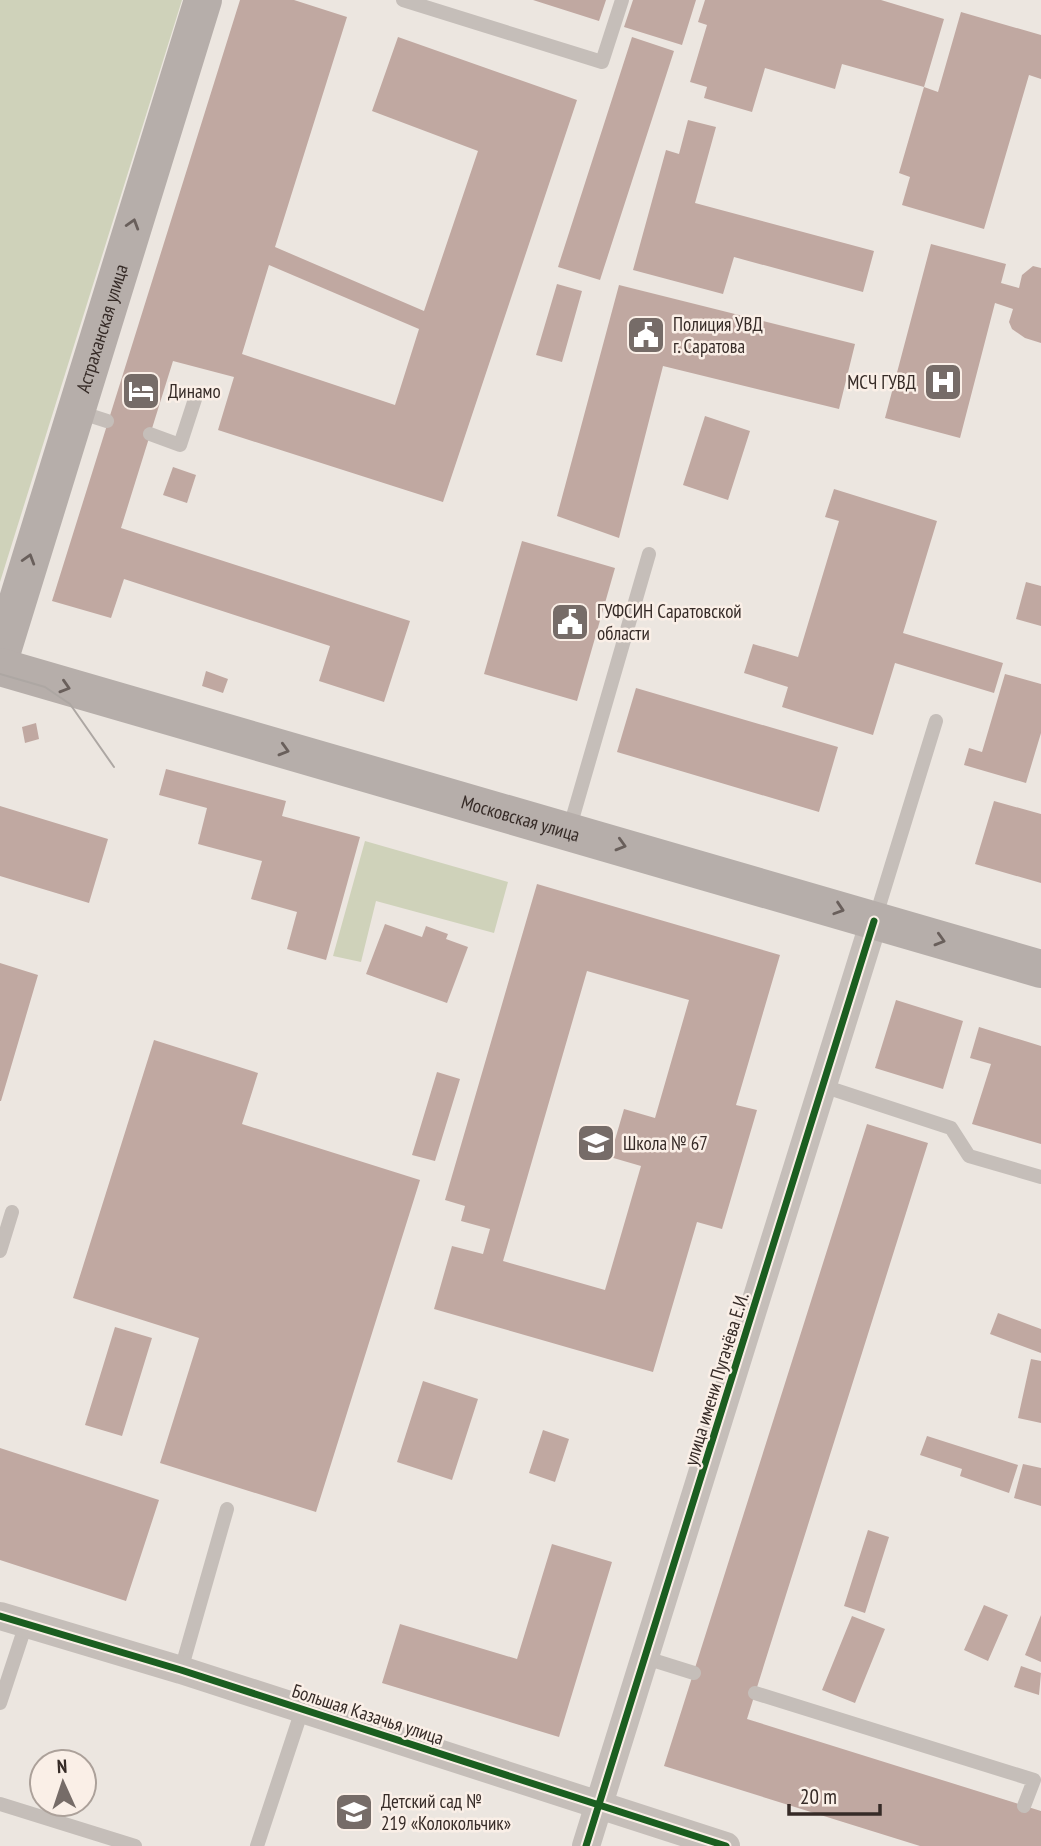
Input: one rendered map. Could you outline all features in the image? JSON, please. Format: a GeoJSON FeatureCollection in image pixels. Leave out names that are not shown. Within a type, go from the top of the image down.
{"type":"FeatureCollection","features":[{"type":"Feature","properties":{"kind":"main road","name":"Астраханская улица"},"geometry":{"type":"LineString","coordinates":[[0,658],[91,415],[203,0]]}},
{"type":"Feature","properties":{"kind":"main road","name":"Московская улица"},"geometry":{"type":"LineString","coordinates":[[0,667],[1041,969]]}},
{"type":"Feature","properties":{"kind":"street","name":"улица имени Пугачёва Е.И."},"geometry":{"type":"LineString","coordinates":[[586,1846],[874,920]]}},
{"type":"Feature","properties":{"kind":"street","name":"Большая Казачья улица"},"geometry":{"type":"LineString","coordinates":[[13,1620],[181,1670],[726,1846]]}},
{"type":"Feature","properties":{"kind":"lane"},"geometry":{"type":"LineString","coordinates":[[403,0],[602,62],[622,0]]}},
{"type":"Feature","properties":{"kind":"lane"},"geometry":{"type":"LineString","coordinates":[[150,434],[180,445],[196,396]]}},
{"type":"Feature","properties":{"kind":"lane"},"geometry":{"type":"LineString","coordinates":[[569,830],[649,554]]}},
{"type":"Feature","properties":{"kind":"lane"},"geometry":{"type":"LineString","coordinates":[[874,920],[936,721]]}},
{"type":"Feature","properties":{"kind":"lane"},"geometry":{"type":"LineString","coordinates":[[822,1086],[951,1128],[969,1156],[1041,1177]]}},
{"type":"Feature","properties":{"kind":"lane"},"geometry":{"type":"LineString","coordinates":[[0,1251],[12,1212]]}},
{"type":"Feature","properties":{"kind":"lane"},"geometry":{"type":"LineString","coordinates":[[181,1670],[227,1509]]}},
{"type":"Feature","properties":{"kind":"lane"},"geometry":{"type":"LineString","coordinates":[[0,1703],[13,1620]]}},
{"type":"Feature","properties":{"kind":"lane"},"geometry":{"type":"LineString","coordinates":[[646,1658],[694,1673]]}},
{"type":"Feature","properties":{"kind":"lane"},"geometry":{"type":"LineString","coordinates":[[755,1693],[1034,1780],[1024,1806]]}},
{"type":"Feature","properties":{"kind":"lane"},"geometry":{"type":"LineString","coordinates":[[257,1846],[302,1710]]}},
{"type":"Feature","properties":{"kind":"lane"},"geometry":{"type":"LineString","coordinates":[[0,1804],[135,1846]]}},
{"type":"Feature","properties":{"kind":"green space"},"geometry":{"type":"Polygon","coordinates":[[[0,0],[182,0],[0,582],[0,0]]]}},
{"type":"Feature","properties":{"kind":"green space"},"geometry":{"type":"Polygon","coordinates":[[[365,841],[508,882],[494,933],[376,901],[361,962],[333,956],[365,841]]]}},
{"type":"Feature","properties":{"kind":"building"},"geometry":{"type":"Polygon","coordinates":[[[240,0],[294,0],[347,17],[275,247],[424,311],[478,151],[372,111],[398,37],[577,100],[443,502],[218,430],[234,377],[173,361],[121,528],[410,621],[384,702],[319,681],[330,646],[124,579],[111,618],[52,601],[240,0]],[[269,265],[242,354],[395,405],[419,329],[269,265]]]}},
{"type":"Feature","properties":{"kind":"building"},"geometry":{"type":"Polygon","coordinates":[[[533,0],[606,0],[599,21],[533,0]]]}},
{"type":"Feature","properties":{"kind":"building"},"geometry":{"type":"Polygon","coordinates":[[[633,0],[696,0],[682,45],[624,27],[633,0]]]}},
{"type":"Feature","properties":{"kind":"building"},"geometry":{"type":"Polygon","coordinates":[[[705,0],[881,0],[944,19],[924,87],[842,64],[835,89],[765,68],[752,112],[704,98],[707,87],[690,82],[707,25],[698,22],[705,0]]]}},
{"type":"Feature","properties":{"kind":"building"},"geometry":{"type":"Polygon","coordinates":[[[961,12],[1041,35],[1041,79],[1029,75],[984,229],[902,205],[910,177],[899,173],[924,87],[938,92],[961,12]]]}},
{"type":"Feature","properties":{"kind":"building"},"geometry":{"type":"Polygon","coordinates":[[[632,37],[674,51],[600,280],[558,267],[632,37]]]}},
{"type":"Feature","properties":{"kind":"building"},"geometry":{"type":"Polygon","coordinates":[[[688,120],[716,127],[695,203],[874,251],[863,292],[734,257],[723,294],[633,270],[666,150],[679,154],[688,120]]]}},
{"type":"Feature","properties":{"kind":"building"},"geometry":{"type":"Polygon","coordinates":[[[931,244],[1006,264],[1001,283],[1019,288],[1022,275],[1033,266],[1041,268],[1041,343],[1025,338],[1012,329],[1009,322],[1013,309],[995,303],[960,438],[885,418],[931,244]]]}},
{"type":"Feature","properties":{"kind":"building"},"geometry":{"type":"Polygon","coordinates":[[[557,284],[582,291],[562,362],[536,355],[557,284]]]}},
{"type":"Feature","properties":{"kind":"building"},"geometry":{"type":"Polygon","coordinates":[[[619,285],[855,344],[839,409],[663,366],[619,538],[557,516],[619,285]]]}},
{"type":"Feature","properties":{"kind":"building"},"geometry":{"type":"Polygon","coordinates":[[[705,416],[750,431],[728,500],[683,485],[705,416]]]}},
{"type":"Feature","properties":{"kind":"building"},"geometry":{"type":"Polygon","coordinates":[[[173,467],[196,475],[187,503],[163,495],[173,467]]]}},
{"type":"Feature","properties":{"kind":"building"},"geometry":{"type":"Polygon","coordinates":[[[834,489],[937,521],[903,633],[1003,663],[994,693],[895,663],[873,735],[782,707],[788,687],[744,673],[753,644],[798,657],[839,521],[825,517],[834,489]]]}},
{"type":"Feature","properties":{"kind":"building"},"geometry":{"type":"Polygon","coordinates":[[[522,541],[615,568],[577,701],[484,674],[522,541]]]}},
{"type":"Feature","properties":{"kind":"building"},"geometry":{"type":"Polygon","coordinates":[[[1026,582],[1041,586],[1041,626],[1016,619],[1026,582]]]}},
{"type":"Feature","properties":{"kind":"building"},"geometry":{"type":"Polygon","coordinates":[[[206,671],[228,679],[223,693],[202,686],[206,671]]]}},
{"type":"Feature","properties":{"kind":"building"},"geometry":{"type":"Polygon","coordinates":[[[1005,674],[1041,684],[1041,733],[1026,783],[964,765],[969,748],[982,752],[1005,674]]]}},
{"type":"Feature","properties":{"kind":"building"},"geometry":{"type":"Polygon","coordinates":[[[636,688],[838,747],[819,812],[617,752],[636,688]]]}},
{"type":"Feature","properties":{"kind":"building"},"geometry":{"type":"Polygon","coordinates":[[[36,723],[39,739],[25,743],[22,727],[36,723]]]}},
{"type":"Feature","properties":{"kind":"building"},"geometry":{"type":"Polygon","coordinates":[[[166,769],[286,801],[282,816],[360,837],[326,960],[287,949],[297,912],[251,899],[262,861],[198,844],[207,808],[159,795],[166,769]]]}},
{"type":"Feature","properties":{"kind":"building"},"geometry":{"type":"Polygon","coordinates":[[[994,801],[1041,814],[1041,883],[975,864],[994,801]]]}},
{"type":"Feature","properties":{"kind":"building"},"geometry":{"type":"Polygon","coordinates":[[[0,806],[108,839],[89,903],[0,876],[0,806]]]}},
{"type":"Feature","properties":{"kind":"building"},"geometry":{"type":"Polygon","coordinates":[[[537,884],[780,955],[736,1105],[757,1110],[722,1229],[697,1222],[653,1372],[434,1309],[452,1246],[483,1254],[490,1229],[461,1221],[465,1206],[445,1200],[537,884]],[[587,971],[503,1261],[605,1290],[641,1166],[610,1157],[624,1109],[655,1118],[689,1000],[587,971]]]}},
{"type":"Feature","properties":{"kind":"building"},"geometry":{"type":"Polygon","coordinates":[[[385,924],[422,937],[426,926],[448,934],[446,939],[468,947],[447,1003],[366,974],[385,924]]]}},
{"type":"Feature","properties":{"kind":"building"},"geometry":{"type":"Polygon","coordinates":[[[0,963],[38,975],[1,1101],[0,1101],[0,963]]]}},
{"type":"Feature","properties":{"kind":"building"},"geometry":{"type":"Polygon","coordinates":[[[896,1000],[963,1021],[943,1089],[875,1068],[896,1000]]]}},
{"type":"Feature","properties":{"kind":"building"},"geometry":{"type":"Polygon","coordinates":[[[979,1027],[1041,1046],[1041,1144],[972,1124],[991,1064],[970,1058],[979,1027]]]}},
{"type":"Feature","properties":{"kind":"building"},"geometry":{"type":"Polygon","coordinates":[[[154,1040],[258,1073],[242,1124],[420,1180],[316,1512],[160,1463],[199,1338],[73,1298],[154,1040]]]}},
{"type":"Feature","properties":{"kind":"building"},"geometry":{"type":"Polygon","coordinates":[[[437,1072],[460,1079],[435,1161],[412,1155],[437,1072]]]}},
{"type":"Feature","properties":{"kind":"building"},"geometry":{"type":"Polygon","coordinates":[[[867,1124],[928,1143],[747,1719],[1041,1811],[1041,1846],[920,1846],[664,1766],[867,1124]]]}},
{"type":"Feature","properties":{"kind":"building"},"geometry":{"type":"Polygon","coordinates":[[[998,1313],[1041,1329],[1041,1353],[990,1334],[998,1313]]]}},
{"type":"Feature","properties":{"kind":"building"},"geometry":{"type":"Polygon","coordinates":[[[115,1327],[152,1338],[122,1436],[85,1425],[115,1327]]]}},
{"type":"Feature","properties":{"kind":"building"},"geometry":{"type":"Polygon","coordinates":[[[1031,1359],[1041,1361],[1041,1423],[1018,1418],[1031,1359]]]}},
{"type":"Feature","properties":{"kind":"building"},"geometry":{"type":"Polygon","coordinates":[[[423,1381],[478,1399],[452,1480],[397,1462],[423,1381]]]}},
{"type":"Feature","properties":{"kind":"building"},"geometry":{"type":"Polygon","coordinates":[[[543,1430],[569,1439],[555,1482],[529,1473],[543,1430]]]}},
{"type":"Feature","properties":{"kind":"building"},"geometry":{"type":"Polygon","coordinates":[[[927,1436],[1018,1465],[1009,1493],[960,1476],[962,1469],[920,1455],[927,1436]]]}},
{"type":"Feature","properties":{"kind":"building"},"geometry":{"type":"Polygon","coordinates":[[[0,1448],[159,1500],[126,1601],[0,1560],[0,1448]]]}},
{"type":"Feature","properties":{"kind":"building"},"geometry":{"type":"Polygon","coordinates":[[[1023,1464],[1041,1468],[1041,1506],[1014,1498],[1023,1464]]]}},
{"type":"Feature","properties":{"kind":"building"},"geometry":{"type":"Polygon","coordinates":[[[868,1530],[889,1537],[865,1613],[844,1606],[868,1530]]]}},
{"type":"Feature","properties":{"kind":"building"},"geometry":{"type":"Polygon","coordinates":[[[552,1544],[612,1562],[559,1737],[382,1683],[400,1624],[517,1659],[552,1544]]]}},
{"type":"Feature","properties":{"kind":"building"},"geometry":{"type":"Polygon","coordinates":[[[984,1605],[1008,1615],[988,1661],[964,1650],[984,1605]]]}},
{"type":"Feature","properties":{"kind":"building"},"geometry":{"type":"Polygon","coordinates":[[[1041,1615],[1041,1662],[1025,1655],[1041,1615]]]}},
{"type":"Feature","properties":{"kind":"building"},"geometry":{"type":"Polygon","coordinates":[[[852,1616],[885,1629],[855,1703],[822,1690],[852,1616]]]}},
{"type":"Feature","properties":{"kind":"building"},"geometry":{"type":"Polygon","coordinates":[[[1021,1666],[1041,1673],[1039,1695],[1014,1687],[1021,1666]]]}},
{"type":"Feature","properties":{"kind":"tram line"},"geometry":{"type":"LineString","coordinates":[[0,674],[45,687],[70,704],[114,767]]}},
{"type":"Feature","properties":{"kind":"cycle path"},"geometry":{"type":"LineString","coordinates":[[586,1846],[874,921]]}},
{"type":"Feature","properties":{"kind":"cycle path"},"geometry":{"type":"LineString","coordinates":[[0,1616],[181,1670],[726,1846]]}},
{"type":"Feature","properties":{"kind":"place","name":"Полиция УВД г. Саратова"},"geometry":{"type":"Point","coordinates":[646,335]}},
{"type":"Feature","properties":{"kind":"place","name":"МСЧ ГУВД"},"geometry":{"type":"Point","coordinates":[943,382]}},
{"type":"Feature","properties":{"kind":"place","name":"Динамо"},"geometry":{"type":"Point","coordinates":[141,391]}},
{"type":"Feature","properties":{"kind":"place","name":"ГУФСИН Саратовской области"},"geometry":{"type":"Point","coordinates":[570,622]}},
{"type":"Feature","properties":{"kind":"place","name":"Школа № 67"},"geometry":{"type":"Point","coordinates":[596,1143]}},
{"type":"Feature","properties":{"kind":"place","name":"Детский сад № 219 «Колокольчик»"},"geometry":{"type":"Point","coordinates":[354,1812]}}]}
